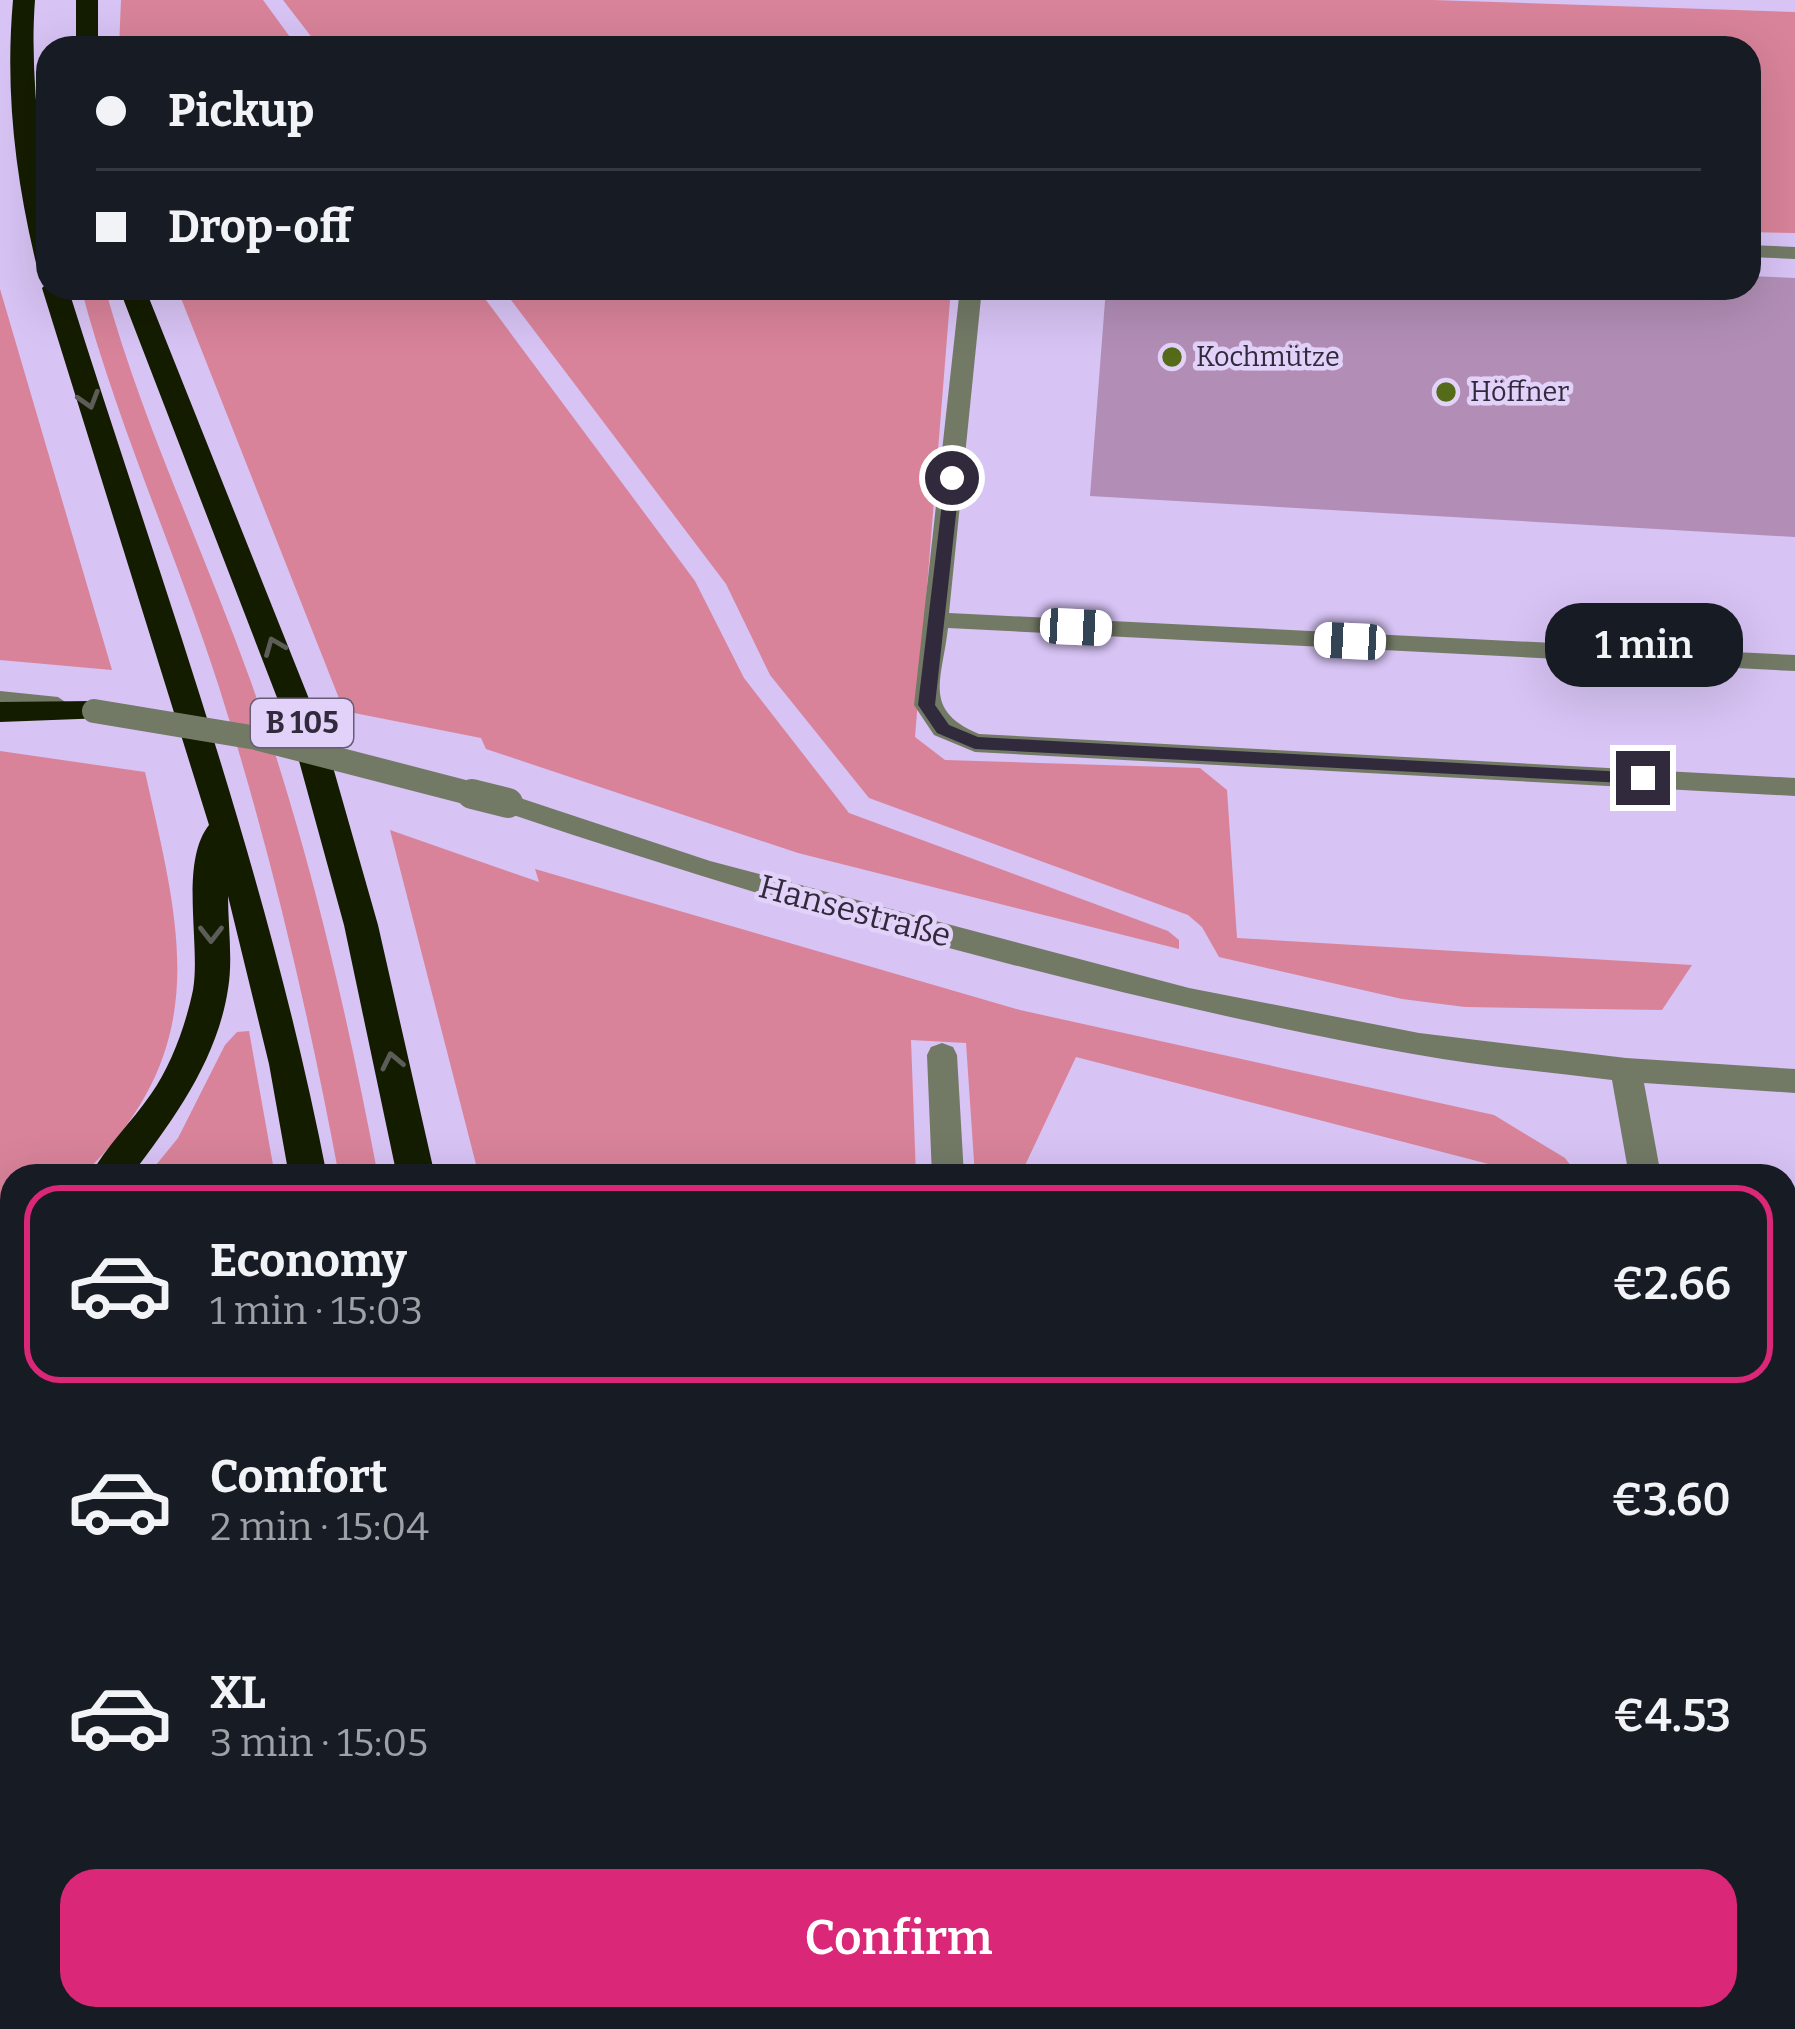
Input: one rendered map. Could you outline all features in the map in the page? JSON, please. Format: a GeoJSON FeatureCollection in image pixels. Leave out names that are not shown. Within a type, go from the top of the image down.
{"type":"FeatureCollection","features":[{"type":"Feature","properties":{"kind":"highway"},"geometry":{"type":"LineString","coordinates":[[25,0],[18,66],[22,145],[36,209]]}},
{"type":"Feature","properties":{"kind":"highway"},"geometry":{"type":"LineString","coordinates":[[87,0],[87,36]]}},
{"type":"Feature","properties":{"kind":"highway"},"geometry":{"type":"LineString","coordinates":[[59,300],[222,818],[285,1057],[306,1164]]}},
{"type":"Feature","properties":{"kind":"highway","name":"B 105"},"geometry":{"type":"LineString","coordinates":[[137,300],[288,680],[330,815],[385,1024],[414,1164]]}},
{"type":"Feature","properties":{"kind":"highway"},"geometry":{"type":"LineString","coordinates":[[0,712],[94,711]]}},
{"type":"Feature","properties":{"kind":"highway"},"geometry":{"type":"LineString","coordinates":[[118,1164],[169,1098],[200,1025],[211,988],[212,886],[222,818]]}},
{"type":"Feature","properties":{"kind":"street"},"geometry":{"type":"LineString","coordinates":[[1761,252],[1795,253]]}},
{"type":"Feature","properties":{"kind":"street"},"geometry":{"type":"LineString","coordinates":[[970,300],[927,705],[943,729],[975,743],[1795,787]]}},
{"type":"Feature","properties":{"kind":"street"},"geometry":{"type":"LineString","coordinates":[[939,620],[1795,663]]}},
{"type":"Feature","properties":{"kind":"street","name":"Hansestraße"},"geometry":{"type":"LineString","coordinates":[[0,699],[256,738],[508,803],[703,869],[1189,999],[1419,1044],[1626,1070],[1795,1081]]}},
{"type":"Feature","properties":{"kind":"street"},"geometry":{"type":"LineString","coordinates":[[942,1055],[947,1164]]}},
{"type":"Feature","properties":{"kind":"street"},"geometry":{"type":"LineString","coordinates":[[1626,1070],[1643,1164]]}},
{"type":"Feature","properties":{"kind":"shaded area"},"geometry":{"type":"Polygon","coordinates":[[[121,0],[263,0],[289,36],[120,36],[121,0]]]}},
{"type":"Feature","properties":{"kind":"shaded area"},"geometry":{"type":"Polygon","coordinates":[[[283,0],[1432,0],[1795,12],[1795,233],[1761,232],[1761,36],[311,36],[283,0]]]}},
{"type":"Feature","properties":{"kind":"shaded area"},"geometry":{"type":"Polygon","coordinates":[[[0,289],[112,670],[0,660],[0,289]]]}},
{"type":"Feature","properties":{"kind":"shaded area"},"geometry":{"type":"Polygon","coordinates":[[[85,300],[109,300],[137,388],[272,743],[324,926],[376,1164],[337,1164],[286,930],[238,747],[85,300]]]}},
{"type":"Feature","properties":{"kind":"shaded area"},"geometry":{"type":"Polygon","coordinates":[[[182,300],[486,300],[695,581],[744,678],[849,813],[1168,931],[1179,940],[1179,949],[798,853],[486,749],[481,738],[344,711],[182,300]]]}},
{"type":"Feature","properties":{"kind":"shaded area"},"geometry":{"type":"Polygon","coordinates":[[[511,300],[950,300],[915,737],[945,760],[1200,768],[1227,790],[1237,938],[1692,965],[1662,1010],[1465,1007],[1402,999],[1219,957],[1202,927],[1188,915],[869,798],[770,675],[726,584],[511,300]]]}},
{"type":"Feature","properties":{"kind":"shaded area"},"geometry":{"type":"Polygon","coordinates":[[[0,751],[145,772],[176,936],[177,986],[170,1034],[153,1081],[124,1128],[92,1164],[0,1164],[0,751]]]}},
{"type":"Feature","properties":{"kind":"shaded area"},"geometry":{"type":"Polygon","coordinates":[[[390,830],[539,882],[535,869],[1020,1010],[1494,1115],[1570,1164],[1488,1164],[1076,1057],[1026,1164],[974,1164],[966,1043],[911,1040],[916,1164],[476,1164],[390,830]]]}},
{"type":"Feature","properties":{"kind":"shaded area"},"geometry":{"type":"Polygon","coordinates":[[[249,1031],[273,1164],[157,1164],[178,1138],[225,1045],[237,1032],[249,1031]]]}},
{"type":"Feature","properties":{"kind":"building","name":"Höffner"},"geometry":{"type":"Polygon","coordinates":[[[1761,277],[1795,278],[1795,537],[1090,496],[1105,300],[1761,300],[1761,277]]]}},
{"type":"Feature","properties":{"kind":"place","name":"Kochmütze"},"geometry":{"type":"Point","coordinates":[1172,357]}},
{"type":"Feature","properties":{"kind":"place","name":"Höffner"},"geometry":{"type":"Point","coordinates":[1446,392]}},
{"type":"Feature","properties":{"kind":"route"},"geometry":{"type":"LineString","coordinates":[[952,478],[927,705],[943,729],[975,743],[1643,778]]}}]}
